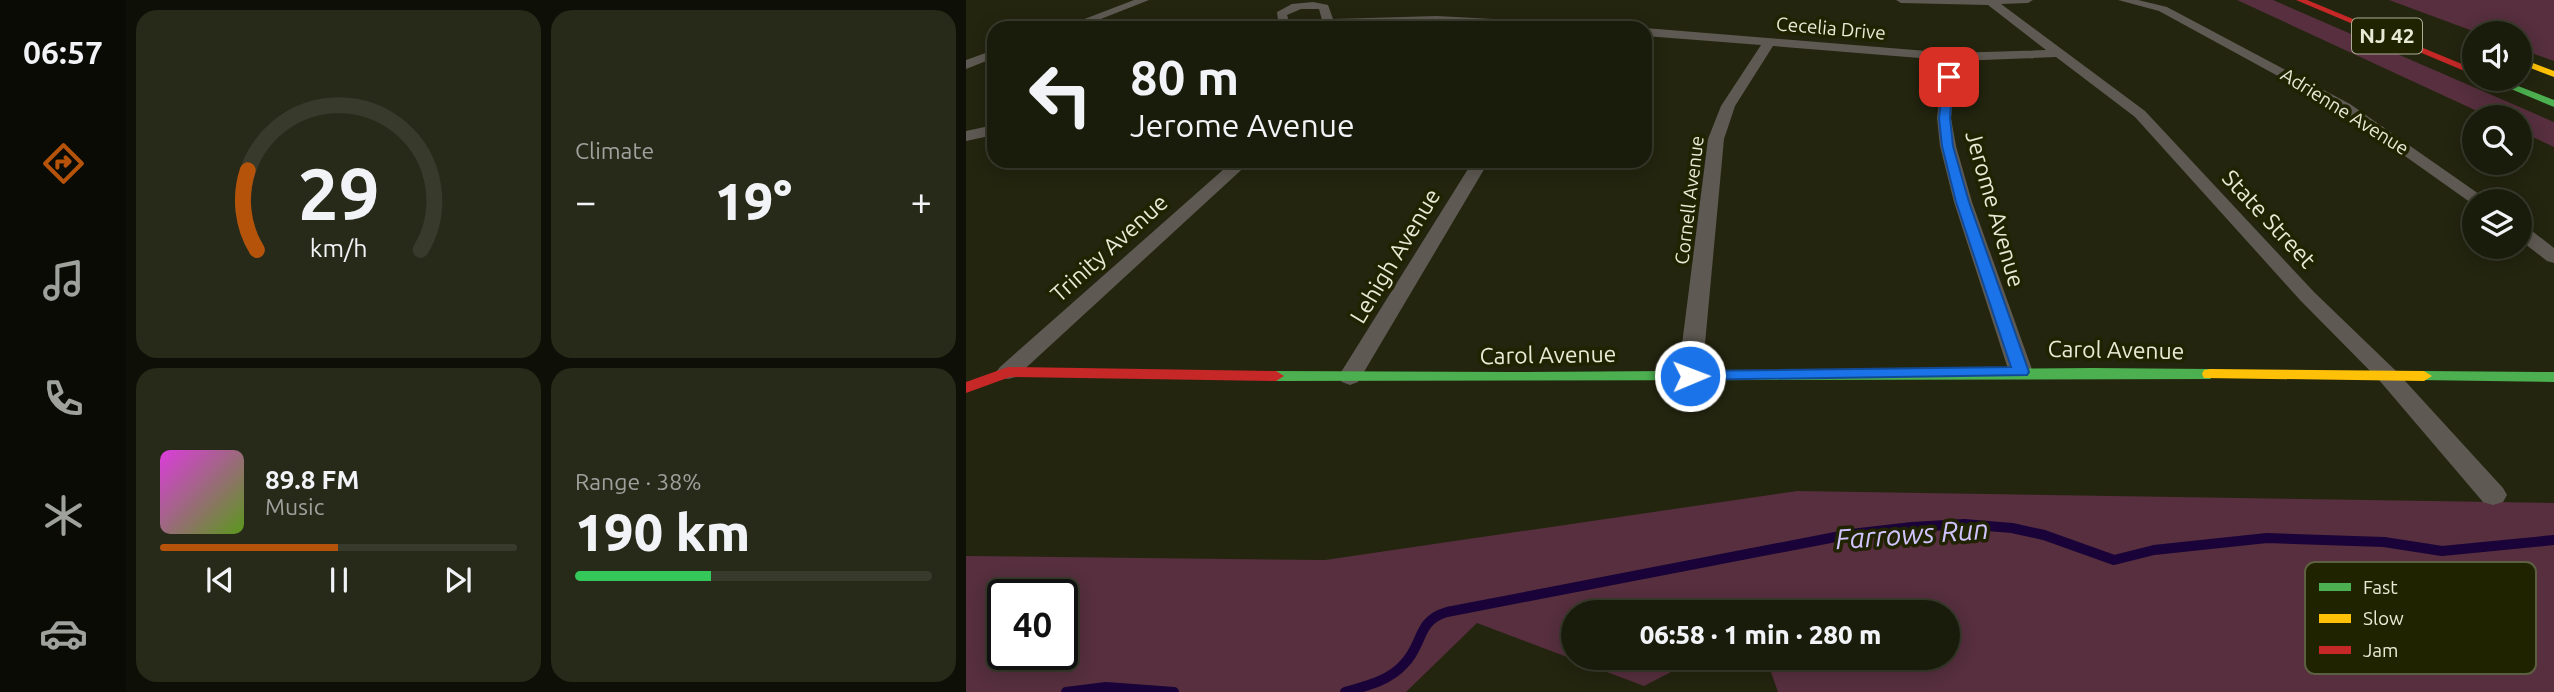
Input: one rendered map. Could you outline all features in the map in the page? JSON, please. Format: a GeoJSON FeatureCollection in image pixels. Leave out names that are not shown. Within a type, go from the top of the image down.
{"type":"FeatureCollection","features":[{"type":"Feature","properties":{"kind":"main road","name":"NJ 42"},"geometry":{"type":"LineString","coordinates":[[2300,0],[2462,67]]}},
{"type":"Feature","properties":{"kind":"main road"},"geometry":{"type":"LineString","coordinates":[[2532,66],[2554,74]]}},
{"type":"Feature","properties":{"kind":"main road"},"geometry":{"type":"LineString","coordinates":[[2522,91],[2554,104]]}},
{"type":"Feature","properties":{"kind":"main road","name":"Carol Avenue"},"geometry":{"type":"LineString","coordinates":[[966,388],[1008,372],[1451,379],[2021,372],[2554,377]]}},
{"type":"Feature","properties":{"kind":"street"},"geometry":{"type":"LineString","coordinates":[[1086,21],[1144,0]]}},
{"type":"Feature","properties":{"kind":"street"},"geometry":{"type":"LineString","coordinates":[[1901,0],[2028,0]]}},
{"type":"Feature","properties":{"kind":"street","name":"Adrienne Avenue"},"geometry":{"type":"LineString","coordinates":[[2123,0],[2163,9],[2345,107],[2463,189]]}},
{"type":"Feature","properties":{"kind":"street","name":"State Street"},"geometry":{"type":"LineString","coordinates":[[1989,1],[2140,114],[2307,296],[2386,375],[2493,495]]}},
{"type":"Feature","properties":{"kind":"street"},"geometry":{"type":"LineString","coordinates":[[1283,21],[1281,14],[1299,5],[1324,7],[1328,21]]}},
{"type":"Feature","properties":{"kind":"street"},"geometry":{"type":"LineString","coordinates":[[1340,21],[1388,17],[1492,21]]}},
{"type":"Feature","properties":{"kind":"street"},"geometry":{"type":"LineString","coordinates":[[1446,21],[1451,18]]}},
{"type":"Feature","properties":{"kind":"street","name":"Cecelia Drive"},"geometry":{"type":"LineString","coordinates":[[1652,33],[1951,57],[2057,53]]}},
{"type":"Feature","properties":{"kind":"street","name":"Cornell Avenue"},"geometry":{"type":"LineString","coordinates":[[1690,376],[1716,139],[1728,106],[1769,42]]}},
{"type":"Feature","properties":{"kind":"street"},"geometry":{"type":"LineString","coordinates":[[966,65],[987,57]]}},
{"type":"Feature","properties":{"kind":"street","name":"Jerome Avenue"},"geometry":{"type":"LineString","coordinates":[[1951,57],[1944,118],[1948,146],[1963,202],[2021,372]]}},
{"type":"Feature","properties":{"kind":"street"},"geometry":{"type":"LineString","coordinates":[[966,136],[987,132]]}},
{"type":"Feature","properties":{"kind":"street","name":"Trinity Avenue"},"geometry":{"type":"LineString","coordinates":[[1008,372],[1234,168]]}},
{"type":"Feature","properties":{"kind":"street","name":"Lehigh Avenue"},"geometry":{"type":"LineString","coordinates":[[1350,377],[1477,168]]}},
{"type":"Feature","properties":{"kind":"street"},"geometry":{"type":"LineString","coordinates":[[2532,240],[2554,257]]}},
{"type":"Feature","properties":{"kind":"shaded area"},"geometry":{"type":"Polygon","coordinates":[[[2237,0],[2273,0],[2462,82],[2462,91],[2483,91],[2515,105],[2464,105],[2237,0]]]}},
{"type":"Feature","properties":{"kind":"shaded area"},"geometry":{"type":"Polygon","coordinates":[[[2389,0],[2554,0],[2554,61],[2532,53],[2532,21],[2462,21],[2462,27],[2389,0]]]}},
{"type":"Feature","properties":{"kind":"shaded area"},"geometry":{"type":"Polygon","coordinates":[[[2532,112],[2554,122],[2554,147],[2532,137],[2532,112]]]}},
{"type":"Feature","properties":{"kind":"shaded area"},"geometry":{"type":"Polygon","coordinates":[[[1797,491],[2554,503],[2554,692],[1778,692],[1770,670],[1960,670],[1960,600],[1561,600],[1561,655],[1477,623],[1406,692],[966,692],[966,556],[1325,560],[1797,491]]]}},
{"type":"Feature","properties":{"kind":"shaded area"},"geometry":{"type":"Polygon","coordinates":[[[1602,670],[1675,670],[1644,686],[1602,670]]]}},
{"type":"Feature","properties":{"kind":"waterway","name":"Farrows Run"},"geometry":{"type":"LineString","coordinates":[[1345,692],[1377,682],[1398,670],[1415,649],[1430,621],[1447,612],[1851,534],[1964,524],[2012,528],[2044,535],[2114,560],[2154,550],[2267,538],[2384,542],[2442,551],[2554,540]]}},
{"type":"Feature","properties":{"kind":"waterway","name":"Farrows Run"},"geometry":{"type":"LineString","coordinates":[[1066,692],[1106,687],[1174,692]]}},
{"type":"Feature","properties":{"kind":"traffic: fast"},"geometry":{"type":"LineString","coordinates":[[2522,91],[2554,104]]}},
{"type":"Feature","properties":{"kind":"traffic: fast"},"geometry":{"type":"LineString","coordinates":[[1276,376],[2210,374]]}},
{"type":"Feature","properties":{"kind":"traffic: fast"},"geometry":{"type":"LineString","coordinates":[[2424,376],[2554,377]]}},
{"type":"Feature","properties":{"kind":"traffic: slow"},"geometry":{"type":"LineString","coordinates":[[2532,66],[2554,74]]}},
{"type":"Feature","properties":{"kind":"traffic: slow"},"geometry":{"type":"LineString","coordinates":[[2210,374],[2424,376]]}},
{"type":"Feature","properties":{"kind":"traffic: jam"},"geometry":{"type":"LineString","coordinates":[[2300,0],[2462,67]]}},
{"type":"Feature","properties":{"kind":"traffic: jam"},"geometry":{"type":"LineString","coordinates":[[966,388],[1008,372],[1276,376]]}},
{"type":"Feature","properties":{"kind":"route"},"geometry":{"type":"LineString","coordinates":[[1690,376],[2021,372],[1963,202],[1948,146],[1944,118],[1949,77]]}}]}
